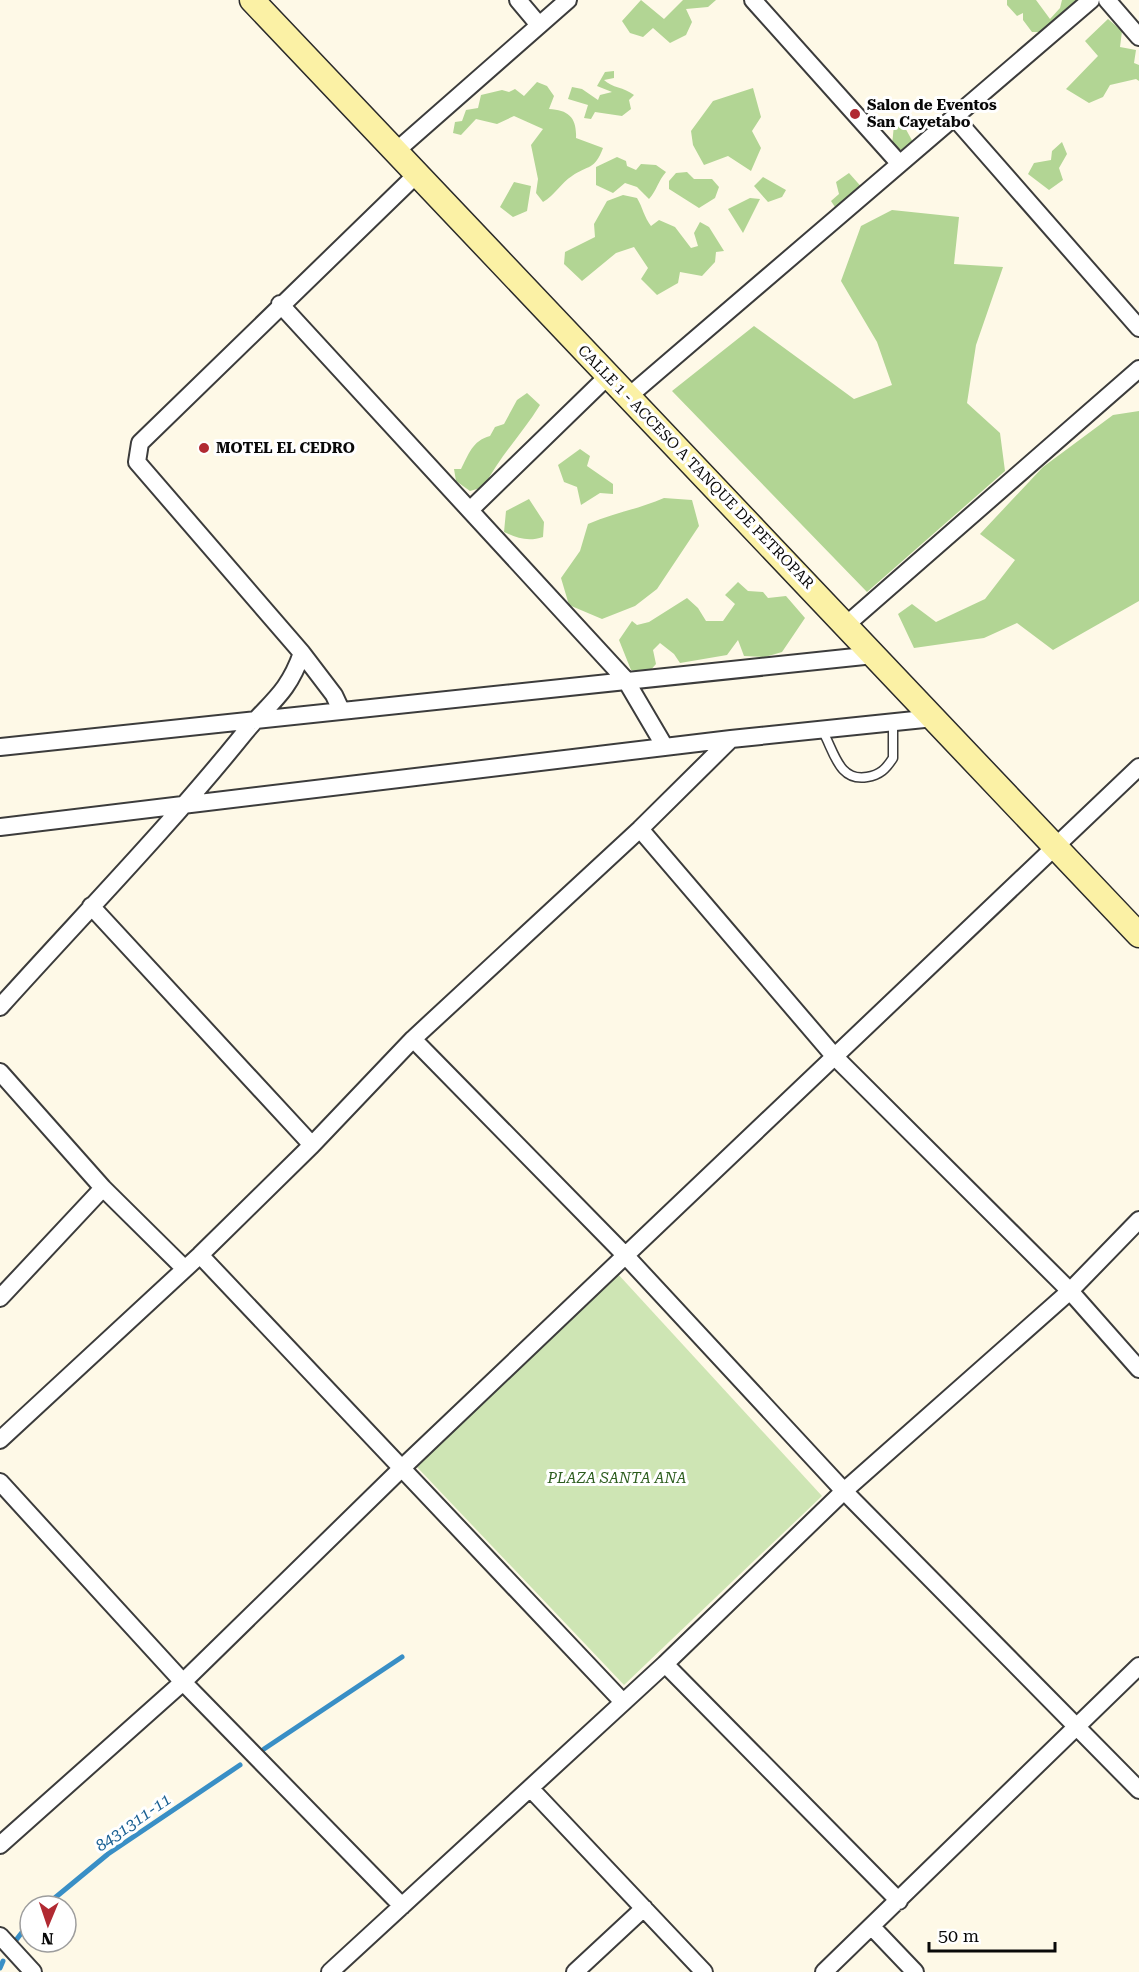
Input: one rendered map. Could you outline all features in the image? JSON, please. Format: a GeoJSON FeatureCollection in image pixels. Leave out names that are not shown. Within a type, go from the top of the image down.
{"type":"FeatureCollection","features":[{"type":"Feature","properties":{"kind":"street","name":"CALLE 1 - ACCESO A TANQUE DE PETROPAR"},"geometry":{"type":"LineString","coordinates":[[252,0],[1139,934]]}},
{"type":"Feature","properties":{"kind":"street"},"geometry":{"type":"LineString","coordinates":[[518,0],[539,25]]}},
{"type":"Feature","properties":{"kind":"street"},"geometry":{"type":"LineString","coordinates":[[395,152],[568,0]]}},
{"type":"Feature","properties":{"kind":"street"},"geometry":{"type":"LineString","coordinates":[[753,0],[899,163]]}},
{"type":"Feature","properties":{"kind":"street"},"geometry":{"type":"LineString","coordinates":[[629,396],[1090,0]]}},
{"type":"Feature","properties":{"kind":"street"},"geometry":{"type":"LineString","coordinates":[[1107,0],[1139,37]]}},
{"type":"Feature","properties":{"kind":"street"},"geometry":{"type":"LineString","coordinates":[[954,117],[1139,328]]}},
{"type":"Feature","properties":{"kind":"street"},"geometry":{"type":"LineString","coordinates":[[341,710],[334,695],[302,653],[137,462],[140,443],[280,304],[417,174]]}},
{"type":"Feature","properties":{"kind":"street"},"geometry":{"type":"LineString","coordinates":[[280,304],[625,679],[665,747]]}},
{"type":"Feature","properties":{"kind":"street"},"geometry":{"type":"LineString","coordinates":[[846,625],[1139,369]]}},
{"type":"Feature","properties":{"kind":"street"},"geometry":{"type":"LineString","coordinates":[[470,510],[609,375]]}},
{"type":"Feature","properties":{"kind":"street"},"geometry":{"type":"LineString","coordinates":[[0,1007],[187,803],[254,721],[281,696],[293,676],[302,653]]}},
{"type":"Feature","properties":{"kind":"street"},"geometry":{"type":"LineString","coordinates":[[0,747],[625,679],[874,655]]}},
{"type":"Feature","properties":{"kind":"street"},"geometry":{"type":"LineString","coordinates":[[0,827],[731,739],[934,718]]}},
{"type":"Feature","properties":{"kind":"street"},"geometry":{"type":"LineString","coordinates":[[0,1440],[200,1255],[312,1145],[413,1039],[640,829],[731,739]]}},
{"type":"Feature","properties":{"kind":"street"},"geometry":{"type":"LineString","coordinates":[[0,1845],[183,1682],[403,1467],[1139,767]]}},
{"type":"Feature","properties":{"kind":"street"},"geometry":{"type":"LineString","coordinates":[[640,829],[835,1057],[1070,1291],[1139,1369]]}},
{"type":"Feature","properties":{"kind":"street"},"geometry":{"type":"LineString","coordinates":[[91,906],[312,1145]]}},
{"type":"Feature","properties":{"kind":"street"},"geometry":{"type":"LineString","coordinates":[[413,1039],[625,1255],[844,1491],[1139,1790]]}},
{"type":"Feature","properties":{"kind":"street"},"geometry":{"type":"LineString","coordinates":[[0,1072],[103,1188],[185,1269]]}},
{"type":"Feature","properties":{"kind":"street"},"geometry":{"type":"LineString","coordinates":[[0,1298],[103,1188]]}},
{"type":"Feature","properties":{"kind":"street"},"geometry":{"type":"LineString","coordinates":[[330,1972],[665,1664],[844,1491],[1070,1291],[1139,1220]]}},
{"type":"Feature","properties":{"kind":"street"},"geometry":{"type":"LineString","coordinates":[[200,1255],[623,1702]]}},
{"type":"Feature","properties":{"kind":"street"},"geometry":{"type":"LineString","coordinates":[[0,1482],[183,1682],[402,1906]]}},
{"type":"Feature","properties":{"kind":"street"},"geometry":{"type":"LineString","coordinates":[[665,1664],[898,1901]]}},
{"type":"Feature","properties":{"kind":"street"},"geometry":{"type":"LineString","coordinates":[[824,1972],[1078,1728],[1139,1666]]}},
{"type":"Feature","properties":{"kind":"street"},"geometry":{"type":"LineString","coordinates":[[530,1788],[704,1972]]}},
{"type":"Feature","properties":{"kind":"street"},"geometry":{"type":"LineString","coordinates":[[575,1972],[644,1908]]}},
{"type":"Feature","properties":{"kind":"street"},"geometry":{"type":"LineString","coordinates":[[872,1927],[915,1972]]}},
{"type":"Feature","properties":{"kind":"street"},"geometry":{"type":"LineString","coordinates":[[0,1936],[33,1972]]}},
{"type":"Feature","properties":{"kind":"lane"},"geometry":{"type":"LineString","coordinates":[[822,730],[841,769],[848,776],[862,778],[879,774],[893,759],[893,723]]}},
{"type":"Feature","properties":{"kind":"green space"},"geometry":{"type":"Polygon","coordinates":[[[641,0],[664,19],[683,0],[716,0],[708,7],[686,9],[692,22],[686,35],[670,43],[653,28],[643,37],[630,33],[622,21],[641,0]]]}},
{"type":"Feature","properties":{"kind":"green space"},"geometry":{"type":"Polygon","coordinates":[[[1007,0],[1036,0],[1050,19],[1060,8],[1062,0],[1088,0],[1049,32],[1032,32],[1023,20],[1023,13],[1017,16],[1007,5],[1007,0]]]}},
{"type":"Feature","properties":{"kind":"green space"},"geometry":{"type":"Polygon","coordinates":[[[1108,19],[1122,31],[1120,47],[1136,50],[1134,63],[1139,65],[1139,81],[1136,79],[1110,85],[1103,97],[1089,103],[1066,89],[1098,56],[1085,41],[1108,19]]]}},
{"type":"Feature","properties":{"kind":"green space"},"geometry":{"type":"Polygon","coordinates":[[[614,71],[614,78],[604,80],[634,95],[629,100],[631,109],[622,116],[595,112],[591,119],[584,118],[588,105],[568,99],[572,87],[582,89],[598,100],[600,95],[612,92],[597,86],[605,72],[614,71]]]}},
{"type":"Feature","properties":{"kind":"green space"},"geometry":{"type":"Polygon","coordinates":[[[537,82],[547,86],[554,96],[549,109],[567,113],[573,120],[576,138],[603,148],[594,164],[568,179],[543,202],[536,193],[538,179],[531,145],[543,129],[514,116],[497,124],[476,119],[461,135],[453,133],[455,122],[462,121],[466,110],[478,108],[481,95],[502,90],[509,92],[515,89],[524,96],[537,82]]]}},
{"type":"Feature","properties":{"kind":"green space"},"geometry":{"type":"Polygon","coordinates":[[[753,88],[761,117],[752,131],[761,148],[751,171],[728,156],[704,165],[693,145],[691,131],[713,101],[753,88]]]}},
{"type":"Feature","properties":{"kind":"green space"},"geometry":{"type":"Polygon","coordinates":[[[903,124],[914,144],[905,152],[892,145],[894,125],[903,124]]]}},
{"type":"Feature","properties":{"kind":"green space"},"geometry":{"type":"Polygon","coordinates":[[[1062,142],[1067,154],[1059,168],[1063,180],[1049,190],[1028,174],[1034,163],[1051,160],[1052,151],[1062,142]]]}},
{"type":"Feature","properties":{"kind":"green space"},"geometry":{"type":"Polygon","coordinates":[[[617,157],[636,170],[641,164],[656,165],[666,172],[649,199],[637,187],[625,183],[613,193],[596,185],[596,167],[617,157]]]}},
{"type":"Feature","properties":{"kind":"green space"},"geometry":{"type":"Polygon","coordinates":[[[687,172],[694,179],[712,179],[719,187],[715,198],[699,208],[669,189],[669,181],[676,173],[687,172]]]}},
{"type":"Feature","properties":{"kind":"green space"},"geometry":{"type":"Polygon","coordinates":[[[849,173],[865,191],[839,213],[831,201],[839,194],[836,182],[849,173]]]}},
{"type":"Feature","properties":{"kind":"green space"},"geometry":{"type":"Polygon","coordinates":[[[763,177],[786,190],[782,197],[768,202],[754,186],[763,177]]]}},
{"type":"Feature","properties":{"kind":"green space"},"geometry":{"type":"Polygon","coordinates":[[[514,182],[531,186],[527,211],[513,217],[500,207],[514,182]]]}},
{"type":"Feature","properties":{"kind":"green space"},"geometry":{"type":"Polygon","coordinates":[[[623,195],[637,198],[651,226],[659,220],[675,227],[691,248],[698,246],[694,233],[700,222],[709,227],[724,251],[716,252],[715,262],[702,276],[680,272],[678,283],[657,295],[641,279],[648,268],[634,247],[616,253],[582,281],[564,264],[565,252],[595,237],[594,224],[607,201],[623,195]]]}},
{"type":"Feature","properties":{"kind":"green space"},"geometry":{"type":"Polygon","coordinates":[[[750,198],[760,199],[743,233],[728,209],[750,198]]]}},
{"type":"Feature","properties":{"kind":"green space"},"geometry":{"type":"Polygon","coordinates":[[[892,210],[959,217],[954,264],[1003,267],[976,345],[967,403],[1000,433],[1005,471],[867,592],[672,391],[754,326],[854,399],[892,385],[877,342],[841,281],[861,226],[892,210]]]}},
{"type":"Feature","properties":{"kind":"green space"},"geometry":{"type":"Polygon","coordinates":[[[527,393],[540,405],[484,487],[470,491],[456,481],[454,469],[461,469],[475,445],[490,436],[495,427],[504,424],[517,400],[527,393]]]}},
{"type":"Feature","properties":{"kind":"green space"},"geometry":{"type":"Polygon","coordinates":[[[1139,411],[1139,601],[1053,650],[1017,623],[984,638],[914,648],[898,614],[912,604],[936,622],[985,599],[1015,560],[980,534],[1043,467],[1113,415],[1139,411]]]}},
{"type":"Feature","properties":{"kind":"green space"},"geometry":{"type":"Polygon","coordinates":[[[580,449],[590,456],[587,466],[613,484],[613,494],[600,493],[581,505],[577,487],[564,482],[558,465],[580,449]]]}},
{"type":"Feature","properties":{"kind":"green space"},"geometry":{"type":"Polygon","coordinates":[[[664,498],[692,500],[699,526],[657,589],[635,606],[602,619],[569,605],[561,578],[580,551],[588,524],[664,498]]]}},
{"type":"Feature","properties":{"kind":"green space"},"geometry":{"type":"Polygon","coordinates":[[[529,499],[544,522],[543,537],[523,539],[504,532],[506,511],[529,499]]]}},
{"type":"Feature","properties":{"kind":"green space"},"geometry":{"type":"Polygon","coordinates":[[[738,582],[748,591],[763,592],[768,598],[786,596],[805,618],[782,652],[765,657],[744,656],[738,640],[727,655],[680,663],[674,654],[660,643],[653,650],[656,664],[648,673],[631,670],[619,640],[632,621],[637,625],[649,622],[687,598],[698,608],[706,621],[723,621],[735,604],[725,595],[738,582]]]}},
{"type":"Feature","properties":{"kind":"green space","name":"PLAZA SANTA ANA"},"geometry":{"type":"Polygon","coordinates":[[[617,1273],[822,1496],[624,1685],[416,1466],[617,1273]]]}},
{"type":"Feature","properties":{"kind":"waterway","name":"8431311-11"},"geometry":{"type":"LineString","coordinates":[[264,1749],[402,1657]]}},
{"type":"Feature","properties":{"kind":"waterway","name":"8431311-11"},"geometry":{"type":"LineString","coordinates":[[60,1894],[108,1854],[240,1765]]}},
{"type":"Feature","properties":{"kind":"waterway","name":"8431311-11"},"geometry":{"type":"LineString","coordinates":[[13,1944],[18,1938]]}},
{"type":"Feature","properties":{"kind":"waterway","name":"8431311-11"},"geometry":{"type":"LineString","coordinates":[[0,1968],[3,1961]]}},
{"type":"Feature","properties":{"kind":"place","name":"Salon de Eventos San Cayetabo"},"geometry":{"type":"Point","coordinates":[855,114]}},
{"type":"Feature","properties":{"kind":"place","name":"MOTEL EL CEDRO"},"geometry":{"type":"Point","coordinates":[204,448]}}]}
